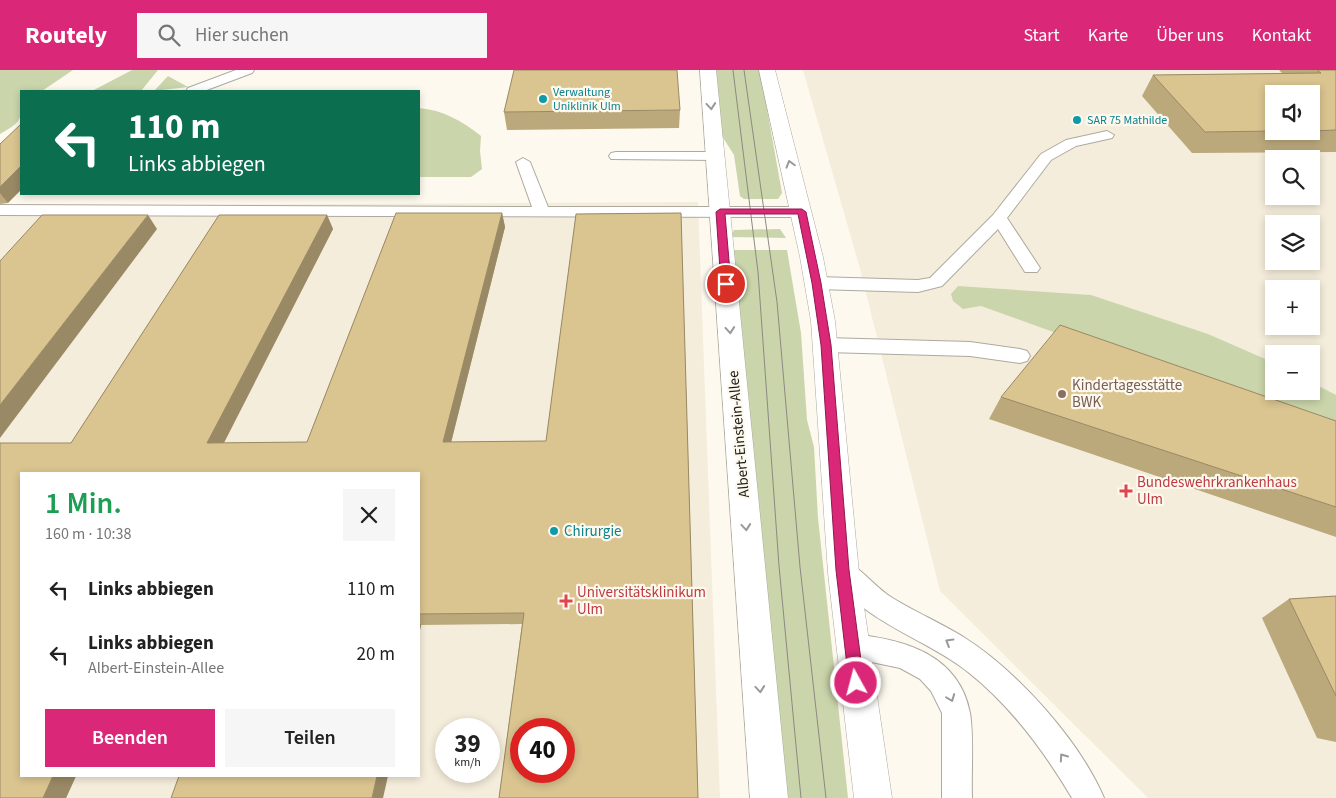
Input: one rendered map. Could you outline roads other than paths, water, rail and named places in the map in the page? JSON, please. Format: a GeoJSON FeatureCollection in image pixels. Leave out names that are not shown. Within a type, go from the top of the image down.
{"type":"FeatureCollection","features":[{"type":"Feature","properties":{"kind":"street","name":"Albert-Einstein-Allee"},"geometry":{"type":"LineString","coordinates":[[708,70],[769,798]]}},
{"type":"Feature","properties":{"kind":"street"},"geometry":{"type":"LineString","coordinates":[[767,70],[781,135],[802,212],[817,283],[826,345],[842,570],[873,798]]}},
{"type":"Feature","properties":{"kind":"lane"},"geometry":{"type":"LineString","coordinates":[[196,90],[248,70]]}},
{"type":"Feature","properties":{"kind":"lane"},"geometry":{"type":"LineString","coordinates":[[817,283],[918,286],[936,282],[999,218],[1046,157],[1071,143],[1107,135]]}},
{"type":"Feature","properties":{"kind":"lane"},"geometry":{"type":"LineString","coordinates":[[649,143],[715,149]]}},
{"type":"Feature","properties":{"kind":"lane"},"geometry":{"type":"LineString","coordinates":[[616,156],[715,149]]}},
{"type":"Feature","properties":{"kind":"lane"},"geometry":{"type":"LineString","coordinates":[[523,162],[542,211]]}},
{"type":"Feature","properties":{"kind":"lane"},"geometry":{"type":"LineString","coordinates":[[0,210],[802,212]]}},
{"type":"Feature","properties":{"kind":"lane"},"geometry":{"type":"LineString","coordinates":[[999,218],[1031,268]]}},
{"type":"Feature","properties":{"kind":"lane"},"geometry":{"type":"LineString","coordinates":[[826,345],[970,349],[1020,356]]}},
{"type":"Feature","properties":{"kind":"lane"},"geometry":{"type":"LineString","coordinates":[[842,570],[866,596],[957,648],[994,677],[1049,738],[1088,798]]}},
{"type":"Feature","properties":{"kind":"lane"},"geometry":{"type":"LineString","coordinates":[[852,648],[872,648],[901,654],[925,667],[942,681],[953,701],[956,712],[957,798]]}},
{"type":"Feature","properties":{"kind":"tram line"},"geometry":{"type":"LineString","coordinates":[[733,70],[758,272],[779,566],[801,798]]}},
{"type":"Feature","properties":{"kind":"tram line"},"geometry":{"type":"LineString","coordinates":[[744,70],[777,302],[800,567],[826,798]]}},
{"type":"Feature","properties":{"kind":"place","name":"Verwaltung Uniklinik Ulm"},"geometry":{"type":"Point","coordinates":[543,99]}},
{"type":"Feature","properties":{"kind":"place","name":"SAR 75 Mathilde"},"geometry":{"type":"Point","coordinates":[1077,120]}},
{"type":"Feature","properties":{"kind":"place","name":"Kindertagesstätte BWK"},"geometry":{"type":"Point","coordinates":[1062,394]}},
{"type":"Feature","properties":{"kind":"place","name":"Bundeswehrkrankenhaus Ulm"},"geometry":{"type":"Point","coordinates":[1126,491]}},
{"type":"Feature","properties":{"kind":"place","name":"Chirurgie"},"geometry":{"type":"Point","coordinates":[554,531]}},
{"type":"Feature","properties":{"kind":"place","name":"Universitätsklinikum Ulm"},"geometry":{"type":"Point","coordinates":[566,601]}}]}
